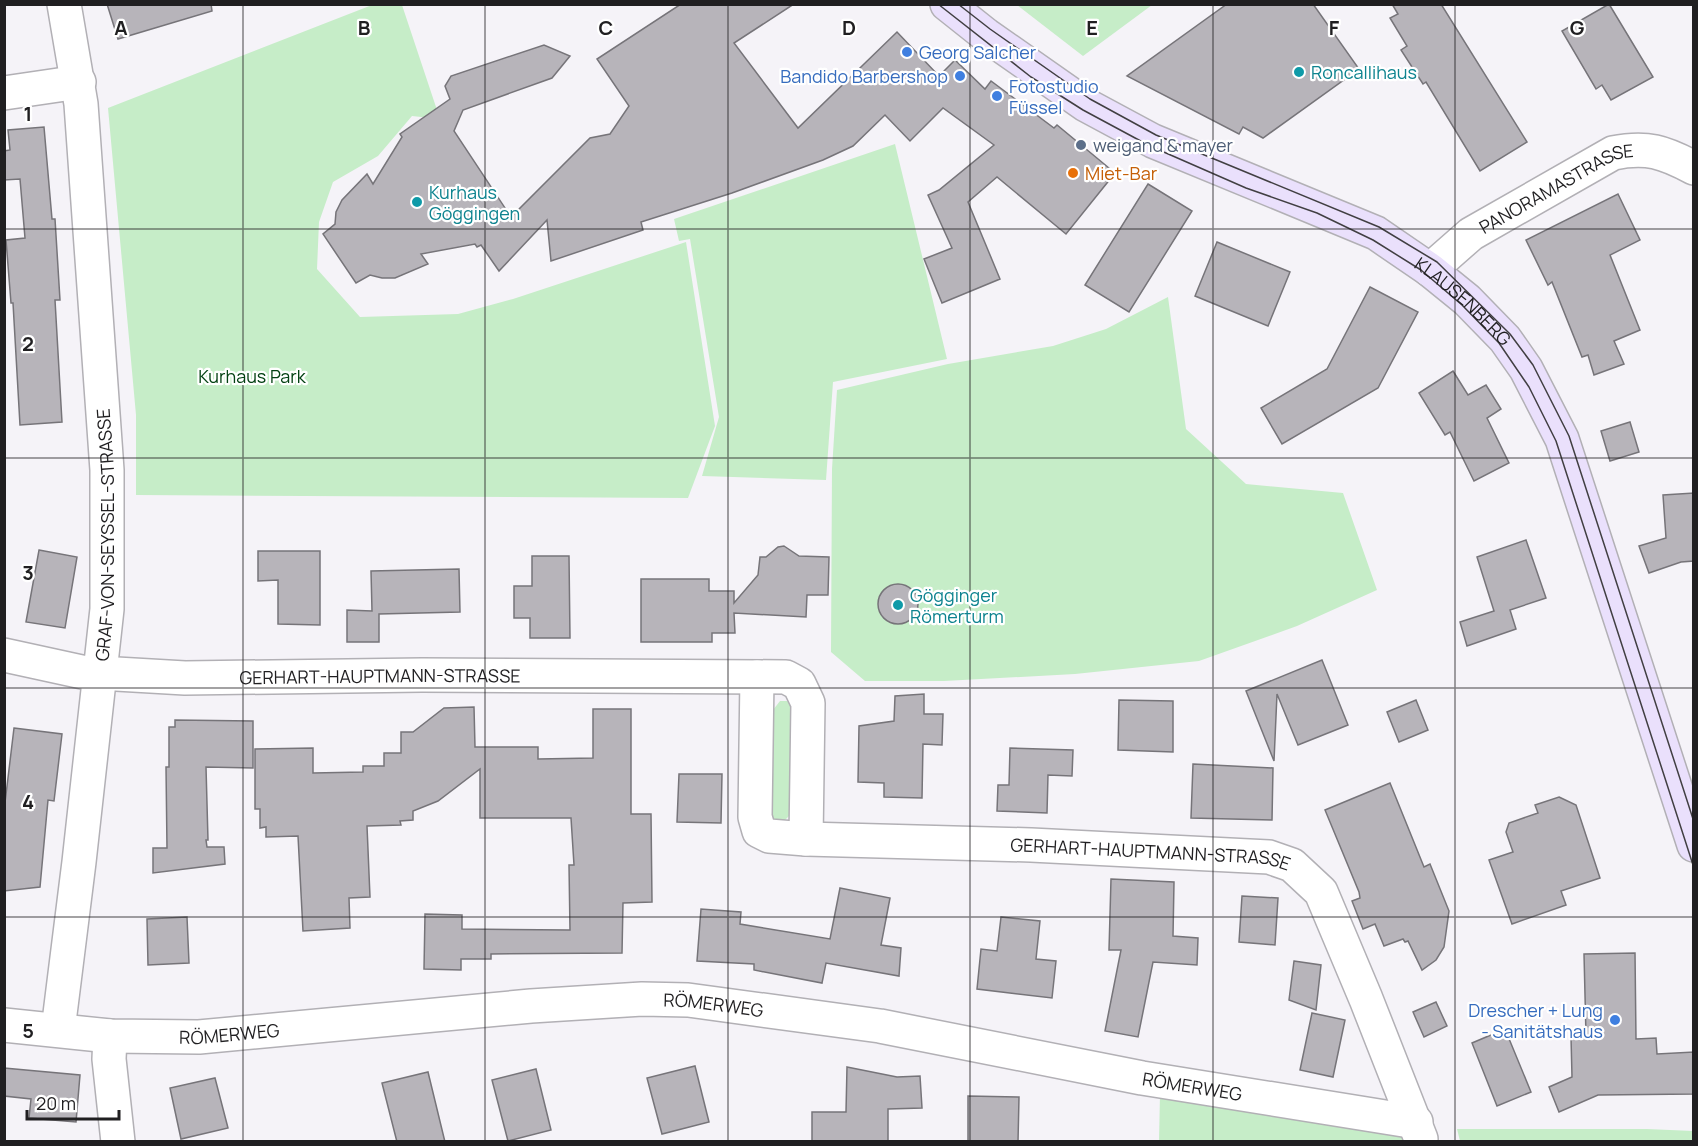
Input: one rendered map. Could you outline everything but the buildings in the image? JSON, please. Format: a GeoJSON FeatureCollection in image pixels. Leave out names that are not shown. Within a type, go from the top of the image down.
{"type":"FeatureCollection","features":[{"type":"Feature","properties":{"kind":"street","name":"GRAF-VON-SEYSSEL-STRASSE"},"geometry":{"type":"LineString","coordinates":[[58,1030],[107,609],[107,470],[78,82],[64,4]]}},
{"type":"Feature","properties":{"kind":"street","name":"KLAUSENBERG"},"geometry":{"type":"LineString","coordinates":[[947,4],[986,35],[1096,110],[1153,141],[1376,233],[1430,270],[1467,300],[1505,339],[1526,369],[1562,439],[1694,845]]}},
{"type":"Feature","properties":{"kind":"street"},"geometry":{"type":"LineString","coordinates":[[4,93],[78,82]]}},
{"type":"Feature","properties":{"kind":"street","name":"PANORAMASTRASSE"},"geometry":{"type":"LineString","coordinates":[[1430,270],[1471,234],[1613,153],[1636,149],[1648,150],[1694,168]]}},
{"type":"Feature","properties":{"kind":"street","name":"GERHART-HAUPTMANN-STRASSE"},"geometry":{"type":"LineString","coordinates":[[4,655],[100,675],[184,678],[422,675],[786,677],[799,684],[808,703],[806,839]]}},
{"type":"Feature","properties":{"kind":"street","name":"GERHART-HAUPTMANN-STRASSE"},"geometry":{"type":"LineString","coordinates":[[757,676],[755,817],[759,831],[769,836],[1193,852],[1269,857],[1292,865],[1321,892],[1419,1132]]}},
{"type":"Feature","properties":{"kind":"street","name":"RÖMERWEG"},"geometry":{"type":"LineString","coordinates":[[4,1025],[110,1036],[213,1037],[531,1006],[642,999],[688,1000],[880,1026],[1419,1132]]}},
{"type":"Feature","properties":{"kind":"street"},"geometry":{"type":"LineString","coordinates":[[110,1036],[109,1059],[118,1142]]}},
{"type":"Feature","properties":{"kind":"green space"},"geometry":{"type":"Polygon","coordinates":[[[1152,4],[1083,56],[1017,5],[1152,4]]]}},
{"type":"Feature","properties":{"kind":"green space","name":"Kurhaus Park"},"geometry":{"type":"Polygon","coordinates":[[[372,5],[402,5],[440,119],[412,116],[378,156],[333,182],[319,222],[317,269],[360,317],[458,314],[513,299],[686,242],[715,426],[688,498],[136,495],[136,415],[108,108],[372,5]]]}},
{"type":"Feature","properties":{"kind":"green space"},"geometry":{"type":"Polygon","coordinates":[[[895,144],[947,359],[833,382],[826,480],[702,476],[719,417],[690,239],[679,241],[674,219],[895,144]]]}},
{"type":"Feature","properties":{"kind":"green space"},"geometry":{"type":"Polygon","coordinates":[[[1168,297],[1186,429],[1246,484],[1343,493],[1377,590],[1297,626],[1199,661],[1075,674],[944,681],[865,681],[831,652],[832,469],[837,390],[948,364],[1053,346],[1106,329],[1168,297]]]}},
{"type":"Feature","properties":{"kind":"green space"},"geometry":{"type":"Polygon","coordinates":[[[780,701],[787,701],[793,705],[790,815],[783,822],[773,820],[769,813],[773,710],[780,701]]]}},
{"type":"Feature","properties":{"kind":"green space"},"geometry":{"type":"Polygon","coordinates":[[[1160,1094],[1405,1137],[1406,1142],[1159,1142],[1160,1094]]]}},
{"type":"Feature","properties":{"kind":"green space"},"geometry":{"type":"Polygon","coordinates":[[[1457,1129],[1693,1131],[1693,1141],[1460,1141],[1457,1129]]]}},
{"type":"Feature","properties":{"kind":"tram line"},"geometry":{"type":"LineString","coordinates":[[938,4],[1031,77],[1083,110],[1150,146],[1246,188],[1317,213],[1373,240],[1421,270],[1462,305],[1499,343],[1529,387],[1556,441],[1694,868]]}},
{"type":"Feature","properties":{"kind":"tram line"},"geometry":{"type":"LineString","coordinates":[[958,4],[1090,99],[1156,135],[1379,227],[1437,262],[1510,334],[1533,365],[1569,436],[1694,822]]}},
{"type":"Feature","properties":{"kind":"place","name":"Georg Salcher"},"geometry":{"type":"Point","coordinates":[907,52]}},
{"type":"Feature","properties":{"kind":"place","name":"Roncallihaus"},"geometry":{"type":"Point","coordinates":[1299,72]}},
{"type":"Feature","properties":{"kind":"place","name":"Bandido Barbershop"},"geometry":{"type":"Point","coordinates":[960,76]}},
{"type":"Feature","properties":{"kind":"place","name":"Fotostudio Füssel"},"geometry":{"type":"Point","coordinates":[997,96]}},
{"type":"Feature","properties":{"kind":"place","name":"weigand & mayer"},"geometry":{"type":"Point","coordinates":[1081,145]}},
{"type":"Feature","properties":{"kind":"place","name":"Miet-Bar"},"geometry":{"type":"Point","coordinates":[1073,173]}},
{"type":"Feature","properties":{"kind":"place","name":"Kurhaus Göggingen"},"geometry":{"type":"Point","coordinates":[417,202]}},
{"type":"Feature","properties":{"kind":"place","name":"Gögginger Römerturm"},"geometry":{"type":"Point","coordinates":[898,605]}},
{"type":"Feature","properties":{"kind":"place","name":"Drescher + Lung - Sanitätshaus"},"geometry":{"type":"Point","coordinates":[1615,1020]}}]}
